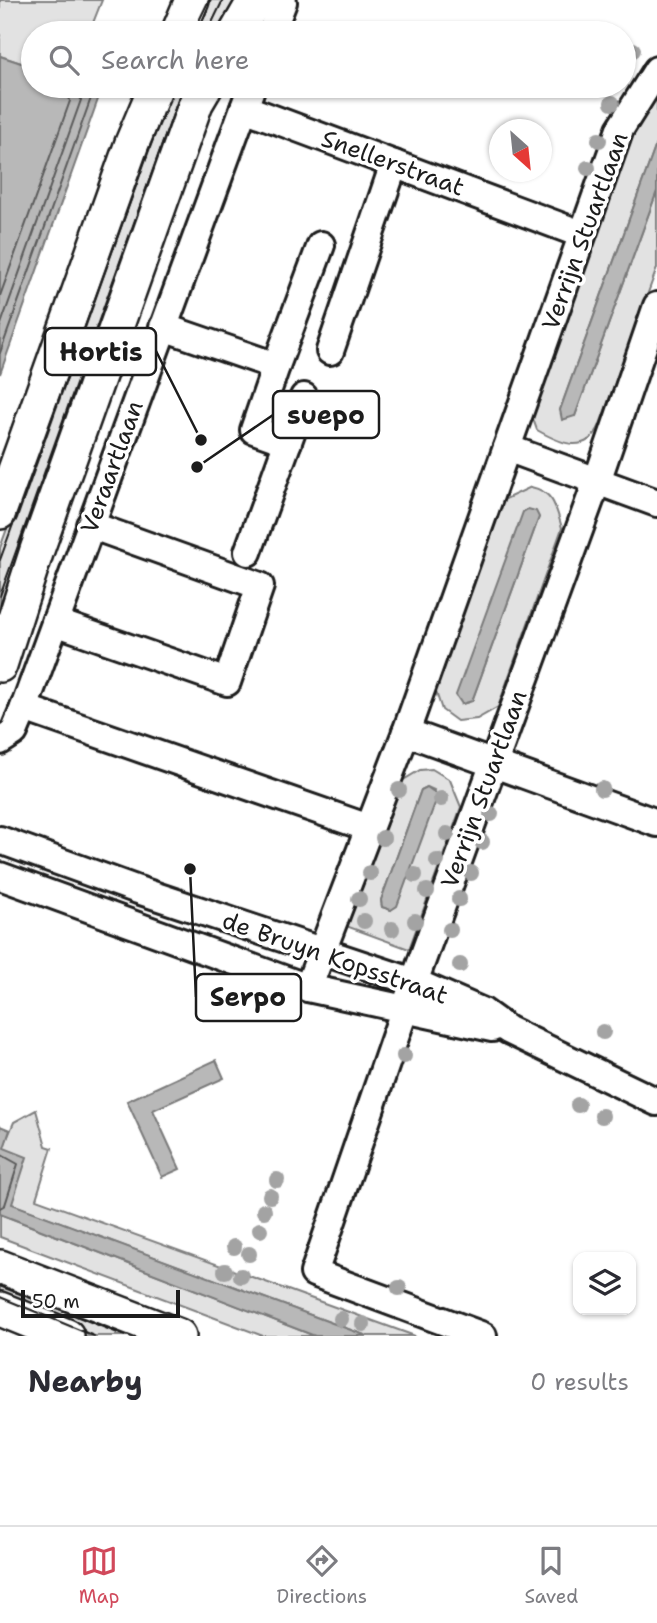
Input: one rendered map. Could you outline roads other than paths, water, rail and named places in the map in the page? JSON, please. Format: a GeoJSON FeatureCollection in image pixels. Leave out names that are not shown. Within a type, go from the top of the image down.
{"type":"FeatureCollection","features":[{"type":"Feature","properties":{"kind":"main road"},"geometry":{"type":"LineString","coordinates":[[183,21],[192,0]]}},
{"type":"Feature","properties":{"kind":"main road"},"geometry":{"type":"LineString","coordinates":[[248,21],[269,1]]}},
{"type":"Feature","properties":{"kind":"main road"},"geometry":{"type":"LineString","coordinates":[[0,512],[132,143],[151,98]]}},
{"type":"Feature","properties":{"kind":"main road","name":"Veraartlaan"},"geometry":{"type":"LineString","coordinates":[[0,665],[51,511],[199,98]]}},
{"type":"Feature","properties":{"kind":"main road"},"geometry":{"type":"LineString","coordinates":[[0,1267],[178,1336]]}},
{"type":"Feature","properties":{"kind":"main road"},"geometry":{"type":"LineString","coordinates":[[0,1310],[67,1336]]}},
{"type":"Feature","properties":{"kind":"street"},"geometry":{"type":"LineString","coordinates":[[269,1],[270,21]]}},
{"type":"Feature","properties":{"kind":"street","name":"Verrijn Stuartlaan"},"geometry":{"type":"LineString","coordinates":[[308,988],[406,732],[620,129],[657,70]]}},
{"type":"Feature","properties":{"kind":"street","name":"Veraartlaan"},"geometry":{"type":"LineString","coordinates":[[0,741],[14,733],[24,708],[163,327],[242,98]]}},
{"type":"Feature","properties":{"kind":"street","name":"Snellerstraat"},"geometry":{"type":"LineString","coordinates":[[255,98],[394,164],[581,234]]}},
{"type":"Feature","properties":{"kind":"street"},"geometry":{"type":"LineString","coordinates":[[330,351],[394,164]]}},
{"type":"Feature","properties":{"kind":"street"},"geometry":{"type":"LineString","coordinates":[[288,442],[254,430],[321,245]]}},
{"type":"Feature","properties":{"kind":"street","name":"Verrijn Stuartlaan"},"geometry":{"type":"LineString","coordinates":[[483,1336],[314,1273],[414,982],[597,481],[657,306]]}},
{"type":"Feature","properties":{"kind":"street"},"geometry":{"type":"LineString","coordinates":[[163,327],[276,366]]}},
{"type":"Feature","properties":{"kind":"street"},"geometry":{"type":"LineString","coordinates":[[248,552],[304,397]]}},
{"type":"Feature","properties":{"kind":"street"},"geometry":{"type":"LineString","coordinates":[[507,448],[657,503]]}},
{"type":"Feature","properties":{"kind":"street"},"geometry":{"type":"LineString","coordinates":[[55,622],[227,682],[260,586],[90,525]]}},
{"type":"Feature","properties":{"kind":"street"},"geometry":{"type":"LineString","coordinates":[[24,708],[369,828]]}},
{"type":"Feature","properties":{"kind":"street"},"geometry":{"type":"LineString","coordinates":[[406,732],[657,822]]}},
{"type":"Feature","properties":{"kind":"street","name":"de Bruyn Kopsstraat"},"geometry":{"type":"LineString","coordinates":[[0,840],[138,890],[414,982],[483,1012],[508,1030],[657,1102]]}},
{"type":"Feature","properties":{"kind":"street","name":"de Bruyn Kopsstraat"},"geometry":{"type":"LineString","coordinates":[[0,876],[308,988],[405,1011],[508,1030]]}},
{"type":"Feature","properties":{"kind":"water"},"geometry":{"type":"Polygon","coordinates":[[[0,56],[21,63],[21,98],[99,98],[0,374],[0,56]]]}},
{"type":"Feature","properties":{"kind":"water"},"geometry":{"type":"Polygon","coordinates":[[[657,142],[657,191],[575,416],[562,420],[560,410],[657,142]]]}},
{"type":"Feature","properties":{"kind":"water"},"geometry":{"type":"Polygon","coordinates":[[[528,509],[536,511],[539,517],[472,701],[462,704],[456,695],[523,512],[528,509]]]}},
{"type":"Feature","properties":{"kind":"water"},"geometry":{"type":"Polygon","coordinates":[[[427,787],[438,795],[397,906],[391,910],[382,907],[381,900],[421,790],[427,787]]]}},
{"type":"Feature","properties":{"kind":"water"},"geometry":{"type":"Polygon","coordinates":[[[216,1060],[224,1078],[153,1110],[180,1169],[162,1177],[127,1101],[216,1060]]]}},
{"type":"Feature","properties":{"kind":"water"},"geometry":{"type":"Polygon","coordinates":[[[0,1126],[10,1130],[4,1148],[27,1157],[12,1204],[367,1336],[315,1336],[0,1214],[0,1126]]]}},
{"type":"Feature","properties":{"kind":"tram line"},"geometry":{"type":"LineString","coordinates":[[199,21],[209,0]]}},
{"type":"Feature","properties":{"kind":"tram line"},"geometry":{"type":"LineString","coordinates":[[213,21],[223,0]]}},
{"type":"Feature","properties":{"kind":"tram line"},"geometry":{"type":"LineString","coordinates":[[0,596],[179,98]]}},
{"type":"Feature","properties":{"kind":"tram line"},"geometry":{"type":"LineString","coordinates":[[0,560],[163,112]]}},
{"type":"Feature","properties":{"kind":"tram line"},"geometry":{"type":"LineString","coordinates":[[0,1285],[125,1336]]}},
{"type":"Feature","properties":{"kind":"tram line"},"geometry":{"type":"LineString","coordinates":[[0,1297],[94,1336]]}},
{"type":"Feature","properties":{"kind":"place","name":"Hortis"},"geometry":{"type":"Point","coordinates":[201,440]}},
{"type":"Feature","properties":{"kind":"place","name":"suepo"},"geometry":{"type":"Point","coordinates":[197,467]}},
{"type":"Feature","properties":{"kind":"place","name":"Serpo"},"geometry":{"type":"Point","coordinates":[190,869]}}]}
